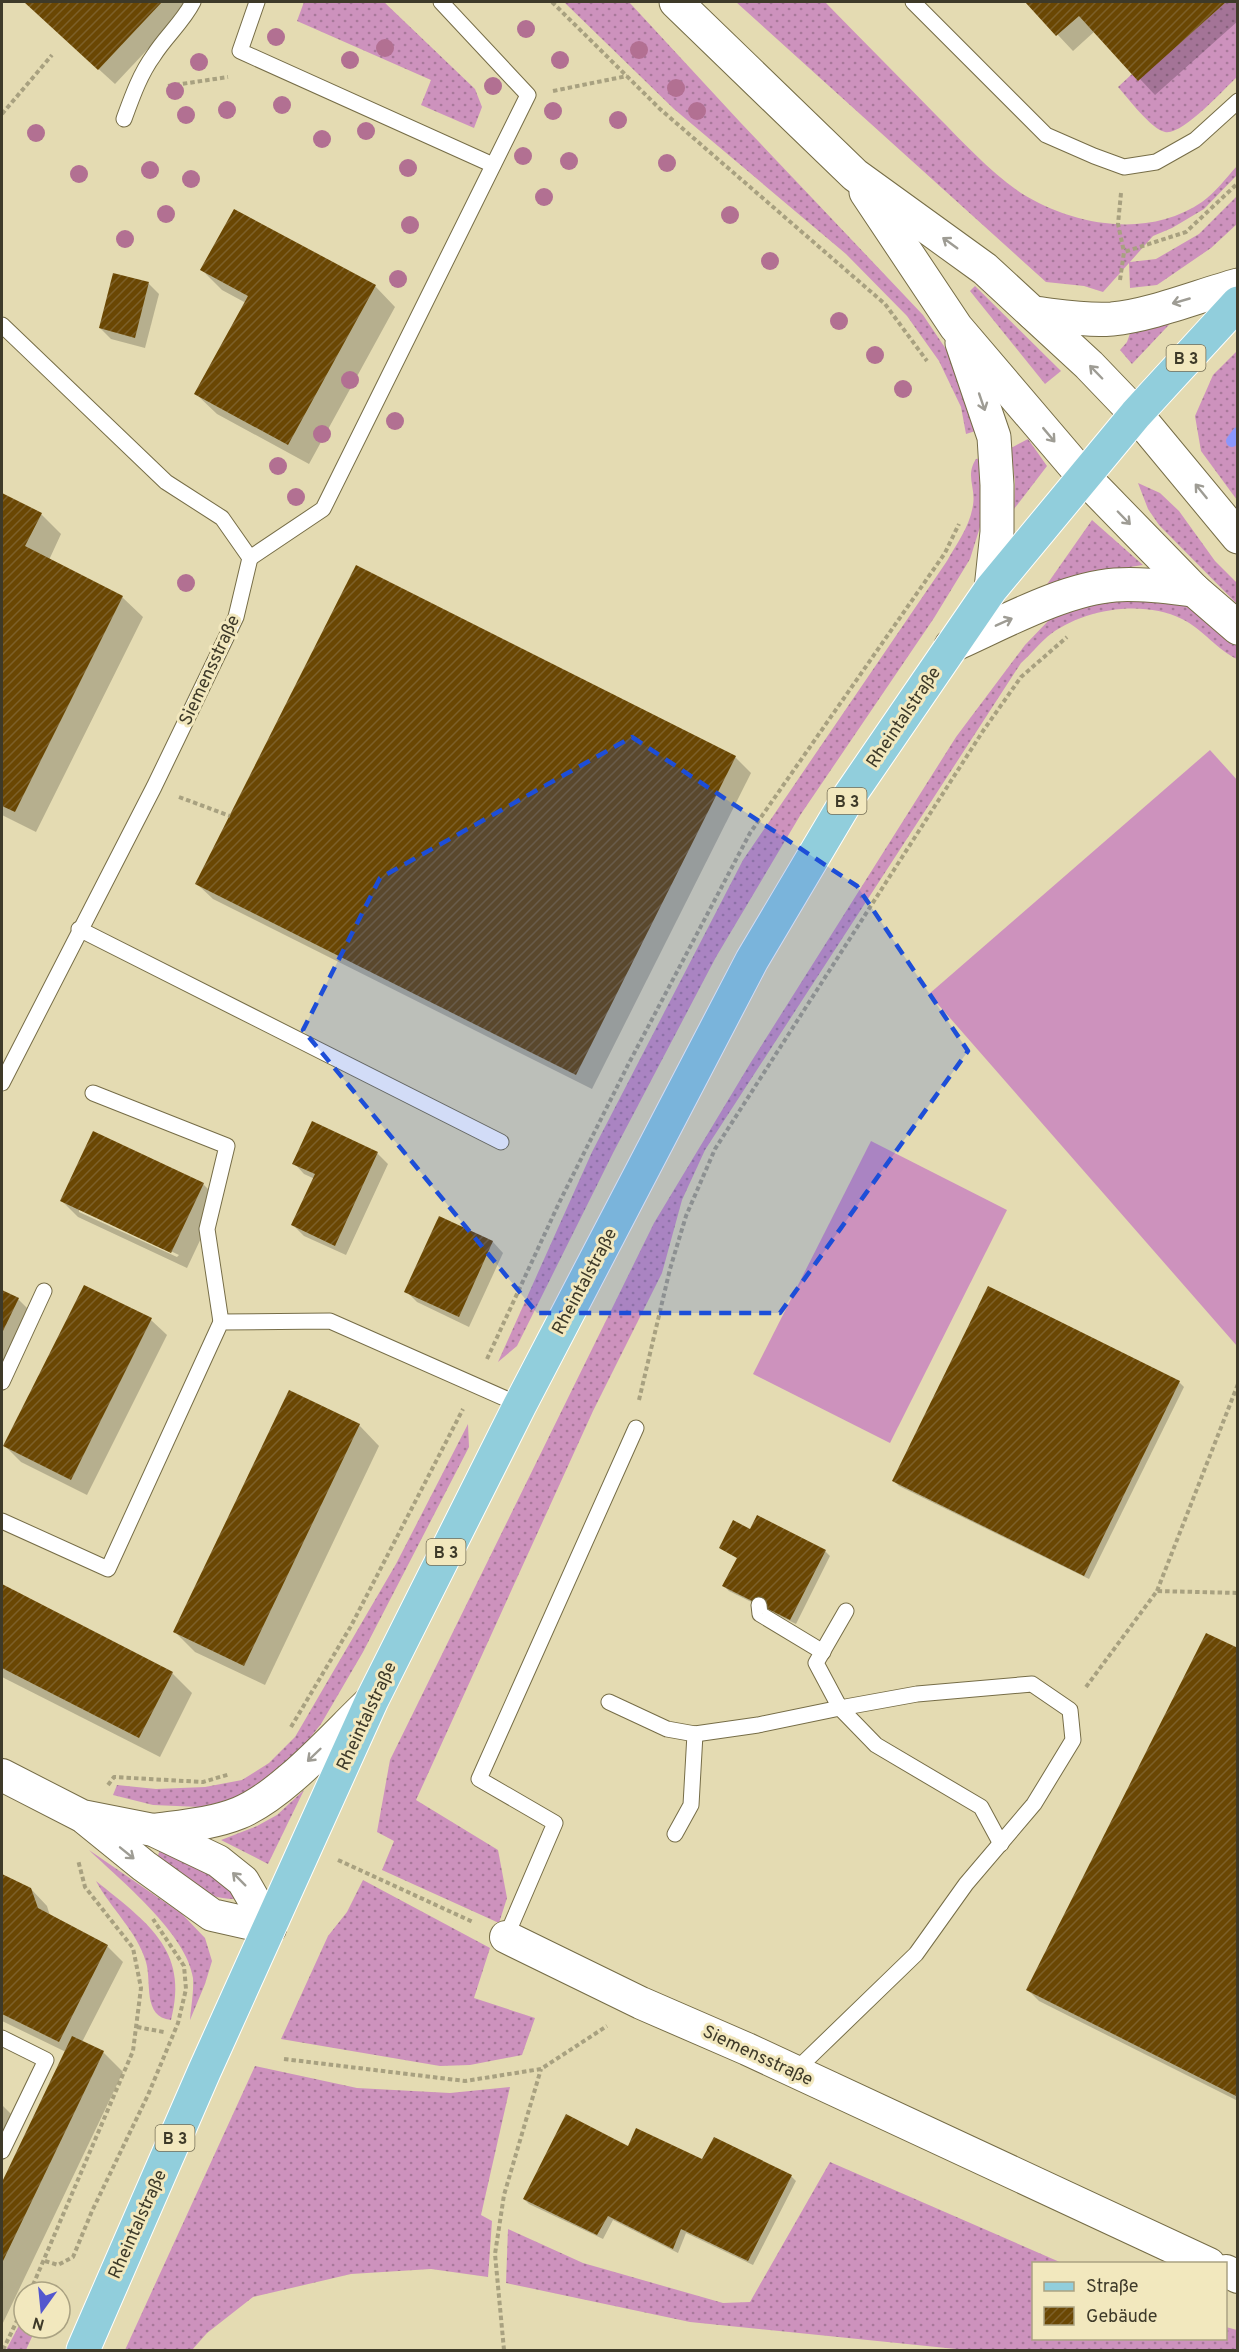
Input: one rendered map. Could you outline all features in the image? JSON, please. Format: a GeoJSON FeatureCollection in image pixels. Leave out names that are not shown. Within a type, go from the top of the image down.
{"type":"FeatureCollection","features":[{"type":"Feature","properties":{"kind":"main road","name":"Rheintalstraße"},"geometry":{"type":"LineString","coordinates":[[83,2350],[204,2072],[372,1700],[520,1405],[752,960],[850,795],[991,589],[1136,414],[1238,303]]}},
{"type":"Feature","properties":{"kind":"street"},"geometry":{"type":"LineString","coordinates":[[676,2],[855,176],[985,269],[1089,365],[1136,414],[1238,537]]}},
{"type":"Feature","properties":{"kind":"street"},"geometry":{"type":"LineString","coordinates":[[855,176],[956,327],[1083,476],[1194,590],[1238,628]]}},
{"type":"Feature","properties":{"kind":"street"},"geometry":{"type":"LineString","coordinates":[[1033,313],[1078,319],[1113,319],[1153,310],[1238,285]]}},
{"type":"Feature","properties":{"kind":"street"},"geometry":{"type":"LineString","coordinates":[[956,327],[994,437],[997,532],[991,589]]}},
{"type":"Feature","properties":{"kind":"street"},"geometry":{"type":"LineString","coordinates":[[951,646],[1034,609],[1084,591],[1115,585],[1160,586],[1194,590]]}},
{"type":"Feature","properties":{"kind":"street"},"geometry":{"type":"LineString","coordinates":[[153,1830],[215,1821],[264,1800],[372,1700]]}},
{"type":"Feature","properties":{"kind":"street"},"geometry":{"type":"LineString","coordinates":[[2,1775],[82,1816],[144,1866],[212,1916],[270,1928]]}},
{"type":"Feature","properties":{"kind":"street"},"geometry":{"type":"LineString","coordinates":[[82,1816],[153,1830],[218,1861],[243,1881],[270,1928]]}},
{"type":"Feature","properties":{"kind":"street","name":"Siemensstraße"},"geometry":{"type":"LineString","coordinates":[[506,1937],[641,2003],[747,2049],[1205,2262]]}},
{"type":"Feature","properties":{"kind":"lane"},"geometry":{"type":"LineString","coordinates":[[124,119],[135,90],[153,55],[188,13],[193,2]]}},
{"type":"Feature","properties":{"kind":"lane"},"geometry":{"type":"LineString","coordinates":[[257,2],[240,51],[493,165]]}},
{"type":"Feature","properties":{"kind":"lane"},"geometry":{"type":"LineString","coordinates":[[2,325],[166,482],[222,518],[250,558],[323,509],[528,95],[441,2]]}},
{"type":"Feature","properties":{"kind":"lane"},"geometry":{"type":"LineString","coordinates":[[913,2],[1046,135],[1124,167],[1156,162],[1195,140],[1238,101]]}},
{"type":"Feature","properties":{"kind":"lane","name":"Siemensstraße"},"geometry":{"type":"LineString","coordinates":[[2,1083],[154,786],[236,616],[250,558]]}},
{"type":"Feature","properties":{"kind":"lane"},"geometry":{"type":"LineString","coordinates":[[79,929],[501,1142]]}},
{"type":"Feature","properties":{"kind":"lane"},"geometry":{"type":"LineString","coordinates":[[2,1521],[108,1569],[221,1322],[207,1229],[227,1146],[93,1093]]}},
{"type":"Feature","properties":{"kind":"lane"},"geometry":{"type":"LineString","coordinates":[[2,1382],[44,1291]]}},
{"type":"Feature","properties":{"kind":"lane"},"geometry":{"type":"LineString","coordinates":[[221,1322],[330,1321],[520,1405]]}},
{"type":"Feature","properties":{"kind":"lane"},"geometry":{"type":"LineString","coordinates":[[506,1937],[555,1823],[479,1779],[636,1428]]}},
{"type":"Feature","properties":{"kind":"lane"},"geometry":{"type":"LineString","coordinates":[[759,1605],[760,1614],[823,1652]]}},
{"type":"Feature","properties":{"kind":"lane"},"geometry":{"type":"LineString","coordinates":[[846,1611],[816,1663],[840,1708],[876,1745],[981,1807],[1002,1844]]}},
{"type":"Feature","properties":{"kind":"lane"},"geometry":{"type":"LineString","coordinates":[[609,1702],[667,1729],[695,1734],[758,1725],[917,1694],[1032,1684],[1070,1710],[1074,1740],[1034,1804],[966,1884],[916,1954],[794,2072]]}},
{"type":"Feature","properties":{"kind":"lane"},"geometry":{"type":"LineString","coordinates":[[675,1834],[691,1805],[695,1734]]}},
{"type":"Feature","properties":{"kind":"lane"},"geometry":{"type":"LineString","coordinates":[[2,2038],[46,2060],[2,2151]]}},
{"type":"Feature","properties":{"kind":"path"},"geometry":{"type":"LineString","coordinates":[[552,2],[660,109],[885,304],[930,365]]}},
{"type":"Feature","properties":{"kind":"path"},"geometry":{"type":"LineString","coordinates":[[2,114],[52,55]]}},
{"type":"Feature","properties":{"kind":"path"},"geometry":{"type":"LineString","coordinates":[[135,90],[280,69]]}},
{"type":"Feature","properties":{"kind":"path"},"geometry":{"type":"LineString","coordinates":[[528,95],[627,76]]}},
{"type":"Feature","properties":{"kind":"path"},"geometry":{"type":"LineString","coordinates":[[1113,319],[1124,252],[1118,224],[1124,167]]}},
{"type":"Feature","properties":{"kind":"path"},"geometry":{"type":"LineString","coordinates":[[1124,252],[1186,232],[1238,183]]}},
{"type":"Feature","properties":{"kind":"path"},"geometry":{"type":"LineString","coordinates":[[286,1735],[351,1626],[475,1384],[564,1193],[704,917],[750,833],[945,553],[963,516]]}},
{"type":"Feature","properties":{"kind":"path"},"geometry":{"type":"LineString","coordinates":[[636,1428],[639,1402],[670,1269],[686,1216],[715,1149],[983,730],[1021,677],[1065,638],[1074,634]]}},
{"type":"Feature","properties":{"kind":"path"},"geometry":{"type":"LineString","coordinates":[[154,786],[230,816]]}},
{"type":"Feature","properties":{"kind":"path"},"geometry":{"type":"LineString","coordinates":[[1070,1710],[1157,1591],[1238,1384]]}},
{"type":"Feature","properties":{"kind":"path"},"geometry":{"type":"LineString","coordinates":[[1157,1591],[1238,1593]]}},
{"type":"Feature","properties":{"kind":"path"},"geometry":{"type":"LineString","coordinates":[[36,2280],[133,2051],[141,1988],[133,1948],[85,1887],[75,1848],[82,1816],[114,1777],[203,1782],[235,1772]]}},
{"type":"Feature","properties":{"kind":"path"},"geometry":{"type":"LineString","coordinates":[[307,1845],[506,1937]]}},
{"type":"Feature","properties":{"kind":"path"},"geometry":{"type":"LineString","coordinates":[[45,2261],[58,2265],[74,2257],[92,2211],[148,2095],[178,2023],[186,1989],[184,1966],[153,1919],[145,1911]]}},
{"type":"Feature","properties":{"kind":"path"},"geometry":{"type":"LineString","coordinates":[[284,2059],[465,2081],[541,2069],[641,2003]]}},
{"type":"Feature","properties":{"kind":"path"},"geometry":{"type":"LineString","coordinates":[[137,2026],[164,2032]]}},
{"type":"Feature","properties":{"kind":"path"},"geometry":{"type":"LineString","coordinates":[[504,2350],[495,2254],[504,2195],[541,2069]]}},
{"type":"Feature","properties":{"kind":"path"},"geometry":{"type":"LineString","coordinates":[[3,2350],[12,2331]]}},
{"type":"Feature","properties":{"kind":"highlighted area"},"geometry":{"type":"Polygon","coordinates":[[[632,737],[857,886],[968,1051],[780,1313],[537,1313],[303,1030],[380,878],[632,737]]]}},
{"type":"Feature","properties":{"kind":"shaded area"},"geometry":{"type":"Polygon","coordinates":[[[304,2],[384,2],[475,89],[482,107],[474,128],[421,105],[431,80],[297,21],[304,2]]]}},
{"type":"Feature","properties":{"kind":"shaded area"},"geometry":{"type":"Polygon","coordinates":[[[564,2],[629,2],[923,315],[954,361],[985,428],[966,434],[961,407],[939,361],[907,316],[846,254],[674,109],[564,2]]]}},
{"type":"Feature","properties":{"kind":"shaded area"},"geometry":{"type":"Polygon","coordinates":[[[736,2],[825,2],[988,166],[1021,193],[1064,214],[1111,224],[1158,221],[1181,214],[1202,202],[1237,166],[1237,175],[1204,209],[1172,228],[1153,236],[1130,262],[1156,259],[1199,234],[1237,196],[1237,224],[1211,248],[1157,285],[1130,288],[1129,263],[1103,292],[1084,286],[1046,282],[736,2]]]}},
{"type":"Feature","properties":{"kind":"shaded area"},"geometry":{"type":"Polygon","coordinates":[[[1226,2],[1237,2],[1237,77],[1182,127],[1165,132],[1159,130],[1118,87],[1132,74],[1138,80],[1226,2]]]}},
{"type":"Feature","properties":{"kind":"shaded area"},"geometry":{"type":"Polygon","coordinates":[[[975,286],[1061,371],[1045,384],[970,291],[975,286]]]}},
{"type":"Feature","properties":{"kind":"shaded area"},"geometry":{"type":"Polygon","coordinates":[[[1182,311],[1132,364],[1120,350],[1127,342],[1133,325],[1182,311]]]}},
{"type":"Feature","properties":{"kind":"shaded area"},"geometry":{"type":"Polygon","coordinates":[[[1237,351],[1237,500],[1201,451],[1195,416],[1213,375],[1237,351]]]}},
{"type":"Feature","properties":{"kind":"shaded area"},"geometry":{"type":"Polygon","coordinates":[[[1028,439],[1047,466],[1014,509],[1015,482],[1011,448],[1028,439]]]}},
{"type":"Feature","properties":{"kind":"shaded area"},"geometry":{"type":"Polygon","coordinates":[[[988,457],[985,511],[970,559],[934,618],[801,814],[716,957],[613,1153],[517,1346],[498,1362],[592,1152],[743,860],[947,561],[963,534],[971,513],[974,499],[971,476],[973,465],[976,459],[988,457]]]}},
{"type":"Feature","properties":{"kind":"shaded area"},"geometry":{"type":"Polygon","coordinates":[[[1138,483],[1160,493],[1179,511],[1215,561],[1237,583],[1237,604],[1159,525],[1148,509],[1138,483]]]}},
{"type":"Feature","properties":{"kind":"shaded area"},"geometry":{"type":"Polygon","coordinates":[[[1092,520],[1143,565],[1091,573],[1043,590],[1092,520]]]}},
{"type":"Feature","properties":{"kind":"shaded area"},"geometry":{"type":"Polygon","coordinates":[[[1119,595],[1192,606],[1237,640],[1237,659],[1182,619],[1149,609],[1131,609],[1094,614],[1061,627],[1047,637],[1021,663],[705,1150],[682,1200],[662,1273],[593,1411],[416,1800],[498,1850],[507,1898],[499,1923],[382,1870],[394,1841],[377,1832],[390,1760],[654,1223],[751,1062],[956,737],[1025,645],[1050,619],[1072,608],[1119,595]]]}},
{"type":"Feature","properties":{"kind":"shaded area"},"geometry":{"type":"Polygon","coordinates":[[[1210,750],[1238,781],[1237,1346],[929,994],[1210,750]]]}},
{"type":"Feature","properties":{"kind":"shaded area"},"geometry":{"type":"Polygon","coordinates":[[[871,1141],[1007,1210],[890,1443],[753,1374],[871,1141]]]}},
{"type":"Feature","properties":{"kind":"shaded area"},"geometry":{"type":"Polygon","coordinates":[[[468,1424],[469,1447],[363,1652],[321,1724],[283,1772],[245,1797],[200,1807],[153,1805],[113,1795],[117,1785],[156,1789],[205,1787],[242,1780],[269,1763],[295,1737],[396,1564],[468,1424]]]}},
{"type":"Feature","properties":{"kind":"shaded area"},"geometry":{"type":"Polygon","coordinates":[[[304,1790],[268,1864],[221,1840],[257,1826],[277,1815],[304,1790]]]}},
{"type":"Feature","properties":{"kind":"shaded area"},"geometry":{"type":"Polygon","coordinates":[[[89,1850],[182,1914],[205,1938],[212,1961],[190,2020],[193,1978],[188,1961],[179,1944],[166,1926],[134,1892],[89,1850]]]}},
{"type":"Feature","properties":{"kind":"shaded area"},"geometry":{"type":"Polygon","coordinates":[[[160,1850],[218,1878],[238,1899],[215,1896],[194,1886],[157,1858],[160,1850]]]}},
{"type":"Feature","properties":{"kind":"shaded area"},"geometry":{"type":"Polygon","coordinates":[[[363,1880],[490,1948],[474,1998],[535,2018],[522,2055],[470,2065],[440,2066],[281,2039],[328,1936],[347,1912],[363,1880]]]}},
{"type":"Feature","properties":{"kind":"shaded area"},"geometry":{"type":"Polygon","coordinates":[[[96,1881],[146,1924],[169,1955],[174,1974],[175,1995],[171,2020],[162,2017],[152,2006],[148,1970],[142,1951],[96,1881]]]}},
{"type":"Feature","properties":{"kind":"shaded area"},"geometry":{"type":"Polygon","coordinates":[[[255,2066],[357,2088],[450,2093],[510,2087],[481,2215],[492,2221],[488,2277],[431,2269],[351,2274],[253,2297],[207,2333],[192,2350],[125,2350],[255,2066]]]}},
{"type":"Feature","properties":{"kind":"shaded area"},"geometry":{"type":"Polygon","coordinates":[[[830,2162],[1060,2262],[1032,2262],[1032,2340],[1227,2340],[1227,2327],[1237,2330],[1237,2350],[966,2350],[690,2322],[506,2283],[508,2229],[583,2263],[723,2303],[750,2302],[830,2162]]]}},
{"type":"Feature","properties":{"kind":"shaded area"},"geometry":{"type":"Polygon","coordinates":[[[12,2339],[31,2340],[26,2350],[6,2350],[12,2339]]]}},
{"type":"Feature","properties":{"kind":"building"},"geometry":{"type":"Polygon","coordinates":[[[24,2],[162,2],[98,70],[24,2]]]}},
{"type":"Feature","properties":{"kind":"building"},"geometry":{"type":"Polygon","coordinates":[[[1025,2],[1226,2],[1138,81],[1079,16],[1056,36],[1025,2]]]}},
{"type":"Feature","properties":{"kind":"building"},"geometry":{"type":"Polygon","coordinates":[[[234,209],[376,285],[288,445],[194,394],[248,296],[200,270],[234,209]]]}},
{"type":"Feature","properties":{"kind":"building"},"geometry":{"type":"Polygon","coordinates":[[[113,273],[149,282],[135,338],[99,328],[113,273]]]}},
{"type":"Feature","properties":{"kind":"building"},"geometry":{"type":"Polygon","coordinates":[[[2,493],[42,513],[25,546],[123,596],[15,812],[2,806],[2,493]]]}},
{"type":"Feature","properties":{"kind":"building"},"geometry":{"type":"Polygon","coordinates":[[[356,565],[736,756],[576,1075],[195,884],[356,565]]]}},
{"type":"Feature","properties":{"kind":"building"},"geometry":{"type":"Polygon","coordinates":[[[312,1121],[378,1152],[335,1246],[291,1225],[315,1174],[292,1164],[312,1121]]]}},
{"type":"Feature","properties":{"kind":"building"},"geometry":{"type":"Polygon","coordinates":[[[93,1131],[204,1183],[171,1253],[60,1201],[93,1131]]]}},
{"type":"Feature","properties":{"kind":"building"},"geometry":{"type":"Polygon","coordinates":[[[439,1216],[493,1241],[459,1317],[404,1292],[439,1216]]]}},
{"type":"Feature","properties":{"kind":"building"},"geometry":{"type":"Polygon","coordinates":[[[84,1285],[152,1318],[71,1480],[3,1446],[84,1285]]]}},
{"type":"Feature","properties":{"kind":"building"},"geometry":{"type":"Polygon","coordinates":[[[988,1286],[1180,1381],[1084,1576],[892,1481],[988,1286]]]}},
{"type":"Feature","properties":{"kind":"building"},"geometry":{"type":"Polygon","coordinates":[[[2,1290],[19,1298],[2,1333],[2,1290]]]}},
{"type":"Feature","properties":{"kind":"building"},"geometry":{"type":"Polygon","coordinates":[[[289,1390],[360,1424],[244,1666],[173,1632],[289,1390]]]}},
{"type":"Feature","properties":{"kind":"building"},"geometry":{"type":"Polygon","coordinates":[[[757,1515],[826,1550],[790,1620],[722,1586],[737,1558],[719,1548],[733,1520],[750,1529],[757,1515]]]}},
{"type":"Feature","properties":{"kind":"building"},"geometry":{"type":"Polygon","coordinates":[[[2,1584],[173,1672],[139,1738],[2,1668],[2,1584]]]}},
{"type":"Feature","properties":{"kind":"building"},"geometry":{"type":"Polygon","coordinates":[[[1206,1633],[1238,1648],[1238,2097],[1026,1990],[1206,1633]]]}},
{"type":"Feature","properties":{"kind":"building"},"geometry":{"type":"Polygon","coordinates":[[[2,1874],[31,1888],[38,1908],[108,1945],[59,2042],[2,2014],[2,1874]]]}},
{"type":"Feature","properties":{"kind":"building"},"geometry":{"type":"Polygon","coordinates":[[[72,2036],[104,2051],[2,2263],[2,2182],[72,2036]]]}},
{"type":"Feature","properties":{"kind":"building"},"geometry":{"type":"Polygon","coordinates":[[[566,2114],[628,2146],[636,2128],[702,2159],[714,2137],[792,2175],[748,2261],[681,2229],[673,2249],[608,2216],[597,2235],[523,2199],[566,2114]]]}},
{"type":"Feature","properties":{"kind":"waterway"},"geometry":{"type":"LineString","coordinates":[[1232,441],[1238,433]]}}]}
